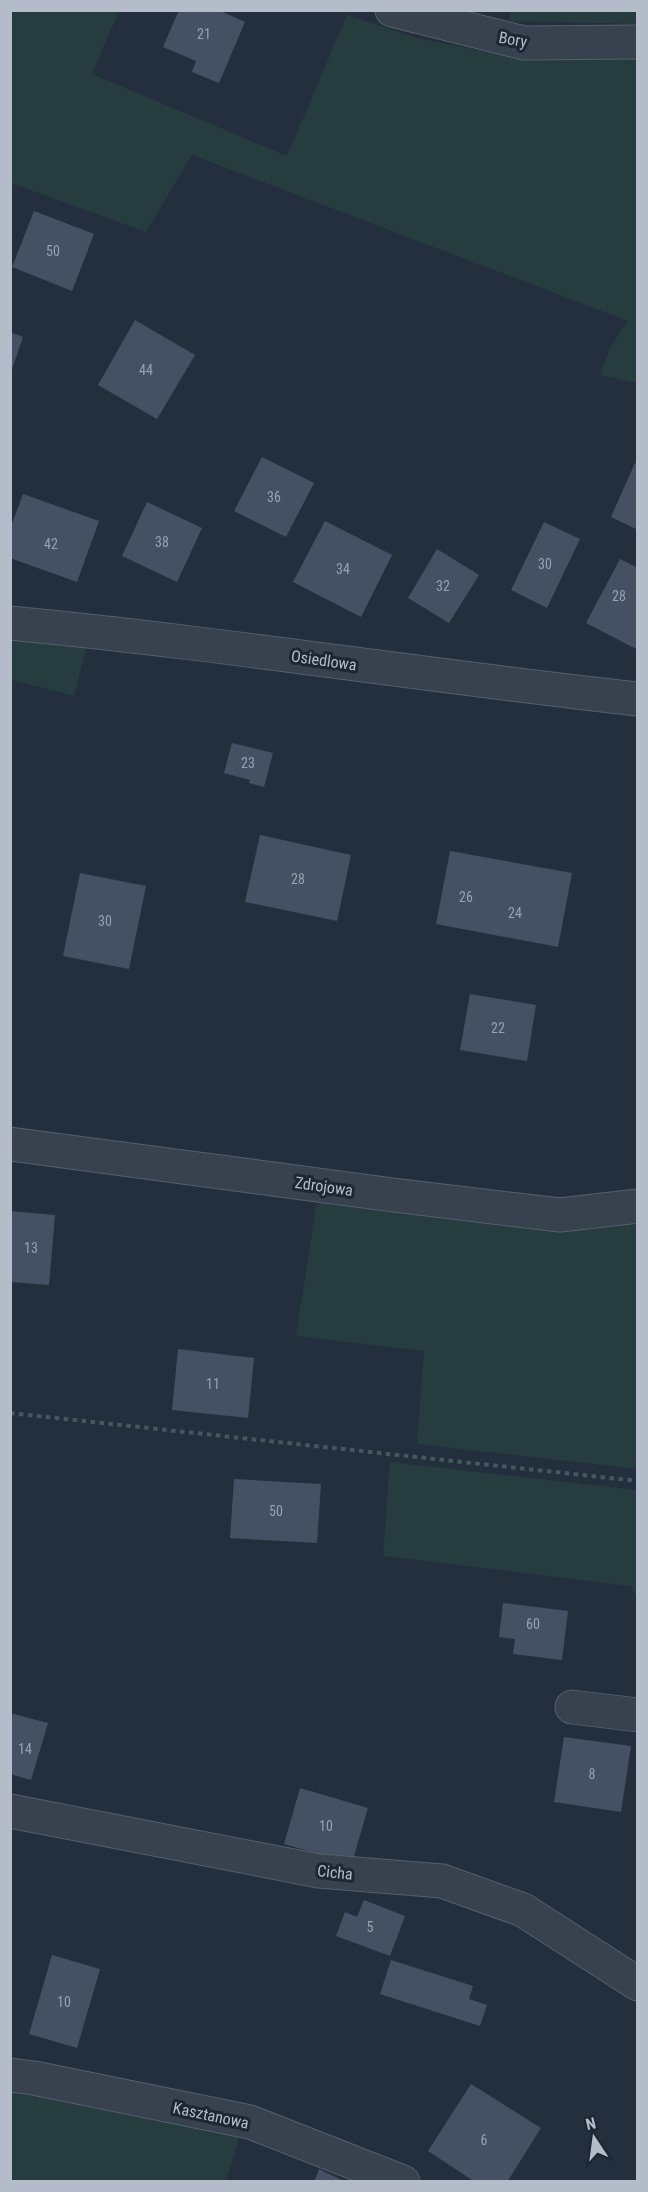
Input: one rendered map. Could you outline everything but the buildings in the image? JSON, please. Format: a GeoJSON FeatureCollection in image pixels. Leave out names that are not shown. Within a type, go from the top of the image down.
{"type":"FeatureCollection","features":[{"type":"Feature","properties":{"kind":"street","name":"Bory"},"geometry":{"type":"LineString","coordinates":[[392,10],[524,43],[638,42]]}},
{"type":"Feature","properties":{"kind":"street","name":"Osiedlowa"},"geometry":{"type":"LineString","coordinates":[[10,623],[258,651],[638,699]]}},
{"type":"Feature","properties":{"kind":"street","name":"Zdrojowa"},"geometry":{"type":"LineString","coordinates":[[10,1144],[560,1215],[638,1206]]}},
{"type":"Feature","properties":{"kind":"street"},"geometry":{"type":"LineString","coordinates":[[572,1707],[638,1714]]}},
{"type":"Feature","properties":{"kind":"street","name":"Cicha"},"geometry":{"type":"LineString","coordinates":[[10,1811],[319,1871],[441,1881],[523,1910],[638,1984]]}},
{"type":"Feature","properties":{"kind":"street","name":"Kasztanowa"},"geometry":{"type":"LineString","coordinates":[[10,2075],[250,2122],[403,2181]]}},
{"type":"Feature","properties":{"kind":"path"},"geometry":{"type":"LineString","coordinates":[[10,1413],[638,1481]]}},
{"type":"Feature","properties":{"kind":"green space"},"geometry":{"type":"Polygon","coordinates":[[[10,11],[119,11],[92,74],[287,156],[347,15],[417,38],[488,52],[637,55],[637,383],[600,375],[611,346],[628,321],[192,155],[146,232],[11,183],[10,11]]]}},
{"type":"Feature","properties":{"kind":"green space"},"geometry":{"type":"Polygon","coordinates":[[[511,11],[637,11],[637,24],[509,21],[511,11]]]}},
{"type":"Feature","properties":{"kind":"green space"},"geometry":{"type":"Polygon","coordinates":[[[11,636],[88,641],[74,696],[11,680],[11,636]]]}},
{"type":"Feature","properties":{"kind":"green space"},"geometry":{"type":"Polygon","coordinates":[[[327,1197],[637,1213],[637,1469],[417,1444],[424,1351],[296,1336],[316,1207],[327,1197]]]}},
{"type":"Feature","properties":{"kind":"green space"},"geometry":{"type":"Polygon","coordinates":[[[390,1462],[637,1490],[637,1599],[631,1586],[383,1556],[390,1462]]]}},
{"type":"Feature","properties":{"kind":"green space"},"geometry":{"type":"Polygon","coordinates":[[[10,2085],[242,2128],[226,2181],[11,2181],[10,2085]]]}}]}
